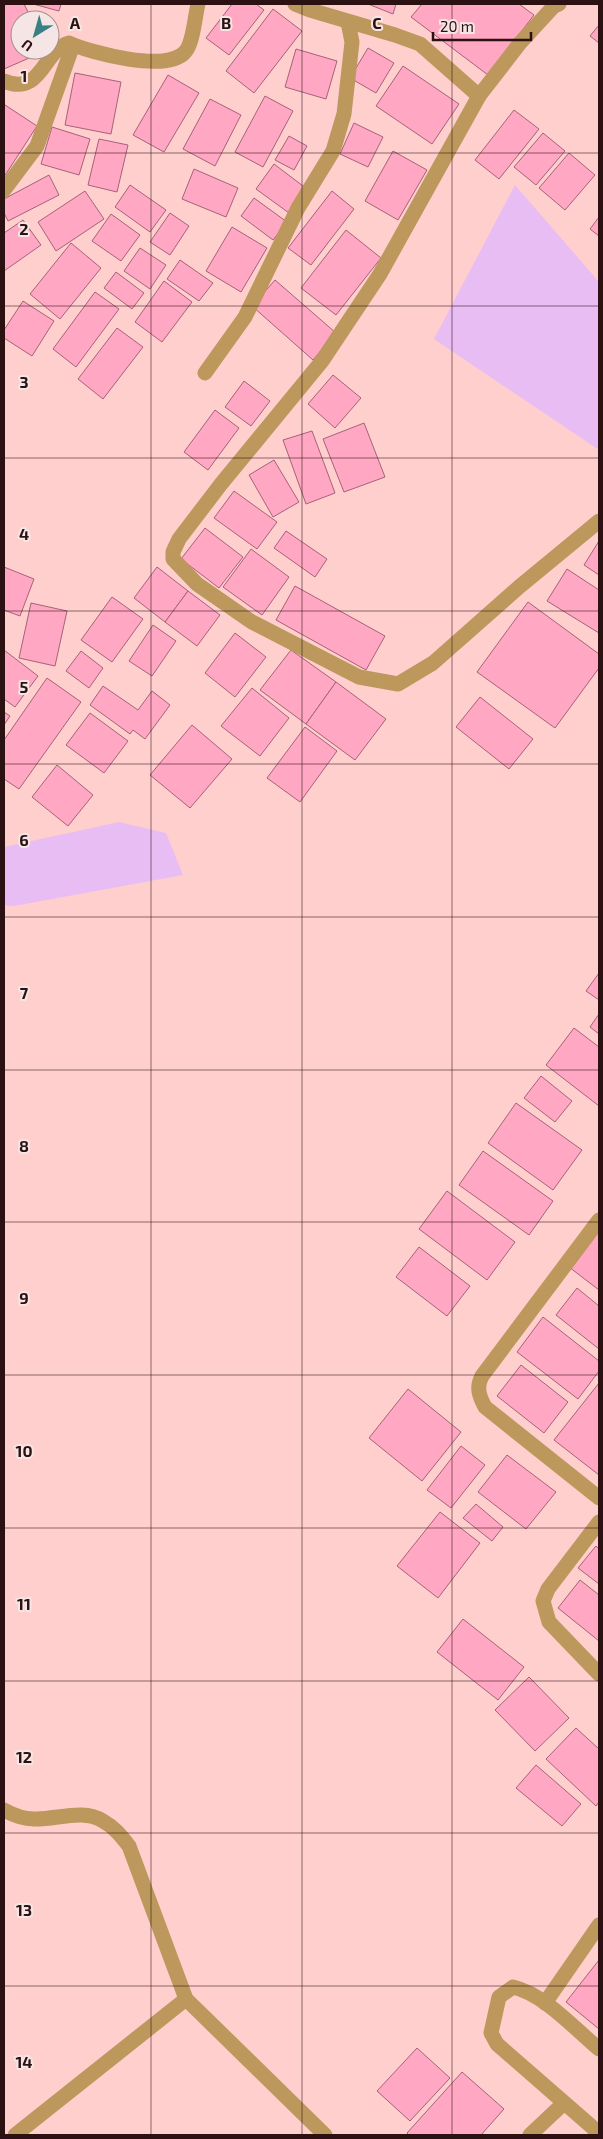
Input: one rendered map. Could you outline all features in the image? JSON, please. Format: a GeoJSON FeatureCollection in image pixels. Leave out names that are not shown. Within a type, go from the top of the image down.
{"type":"FeatureCollection","features":[{"type":"Feature","properties":{"kind":"street"},"geometry":{"type":"LineString","coordinates":[[4,81],[19,84],[32,80],[39,75],[60,47],[69,43],[133,61],[163,62],[184,55],[189,48],[198,4]]}},
{"type":"Feature","properties":{"kind":"street"},"geometry":{"type":"LineString","coordinates":[[295,4],[420,44],[479,96]]}},
{"type":"Feature","properties":{"kind":"street"},"geometry":{"type":"LineString","coordinates":[[555,4],[520,43],[479,96],[380,274],[322,361],[221,484],[179,539],[173,552],[173,559],[197,584],[252,622],[359,677],[398,684],[433,664],[518,587],[599,521]]}},
{"type":"Feature","properties":{"kind":"street"},"geometry":{"type":"LineString","coordinates":[[206,373],[245,317],[298,208],[333,151],[344,114],[352,42],[348,22]]}},
{"type":"Feature","properties":{"kind":"street"},"geometry":{"type":"LineString","coordinates":[[4,190],[37,146],[73,45]]}},
{"type":"Feature","properties":{"kind":"street"},"geometry":{"type":"LineString","coordinates":[[599,1220],[482,1376],[478,1390],[479,1398],[485,1407],[599,1498]]}},
{"type":"Feature","properties":{"kind":"street"},"geometry":{"type":"LineString","coordinates":[[599,1522],[548,1589],[543,1601],[550,1622],[599,1674]]}},
{"type":"Feature","properties":{"kind":"street"},"geometry":{"type":"LineString","coordinates":[[4,1810],[14,1815],[33,1819],[84,1815],[102,1820],[115,1829],[128,1846],[186,1999],[325,2135]]}},
{"type":"Feature","properties":{"kind":"street"},"geometry":{"type":"LineString","coordinates":[[545,2003],[599,1925]]}},
{"type":"Feature","properties":{"kind":"street"},"geometry":{"type":"LineString","coordinates":[[599,2049],[545,2003],[523,1989],[513,1987],[499,1998],[492,2021],[491,2033],[497,2044],[599,2133]]}},
{"type":"Feature","properties":{"kind":"street"},"geometry":{"type":"LineString","coordinates":[[15,2135],[186,1999]]}},
{"type":"Feature","properties":{"kind":"street"},"geometry":{"type":"LineString","coordinates":[[530,2135],[564,2103]]}},
{"type":"Feature","properties":{"kind":"shaded area"},"geometry":{"type":"Polygon","coordinates":[[[515,185],[599,282],[599,450],[434,339],[515,185]]]}},
{"type":"Feature","properties":{"kind":"shaded area"},"geometry":{"type":"Polygon","coordinates":[[[119,822],[166,833],[183,875],[14,906],[4,905],[4,847],[119,822]]]}},
{"type":"Feature","properties":{"kind":"building"},"geometry":{"type":"Polygon","coordinates":[[[4,4],[24,4],[27,10],[10,10],[10,60],[24,60],[4,69],[4,4]]]}},
{"type":"Feature","properties":{"kind":"building"},"geometry":{"type":"Polygon","coordinates":[[[33,4],[61,4],[59,10],[33,4]]]}},
{"type":"Feature","properties":{"kind":"building"},"geometry":{"type":"Polygon","coordinates":[[[232,4],[256,4],[264,10],[229,55],[206,38],[232,4]]]}},
{"type":"Feature","properties":{"kind":"building"},"geometry":{"type":"Polygon","coordinates":[[[368,4],[396,4],[393,14],[368,4]]]}},
{"type":"Feature","properties":{"kind":"building"},"geometry":{"type":"Polygon","coordinates":[[[422,4],[519,4],[534,15],[488,75],[411,17],[422,4]]]}},
{"type":"Feature","properties":{"kind":"building"},"geometry":{"type":"Polygon","coordinates":[[[273,9],[302,31],[254,93],[226,71],[273,9]]]}},
{"type":"Feature","properties":{"kind":"building"},"geometry":{"type":"Polygon","coordinates":[[[599,25],[599,43],[590,36],[599,25]]]}},
{"type":"Feature","properties":{"kind":"building"},"geometry":{"type":"Polygon","coordinates":[[[368,48],[394,63],[376,93],[350,78],[368,48]]]}},
{"type":"Feature","properties":{"kind":"building"},"geometry":{"type":"Polygon","coordinates":[[[296,49],[337,61],[326,99],[285,87],[296,49]]]}},
{"type":"Feature","properties":{"kind":"building"},"geometry":{"type":"Polygon","coordinates":[[[403,66],[459,104],[432,144],[376,106],[403,66]]]}},
{"type":"Feature","properties":{"kind":"building"},"geometry":{"type":"Polygon","coordinates":[[[75,73],[121,82],[111,134],[65,125],[75,73]]]}},
{"type":"Feature","properties":{"kind":"building"},"geometry":{"type":"Polygon","coordinates":[[[168,75],[199,93],[164,152],[133,135],[168,75]]]}},
{"type":"Feature","properties":{"kind":"building"},"geometry":{"type":"Polygon","coordinates":[[[265,96],[293,111],[263,167],[235,152],[265,96]]]}},
{"type":"Feature","properties":{"kind":"building"},"geometry":{"type":"Polygon","coordinates":[[[210,99],[241,115],[215,166],[183,149],[210,99]]]}},
{"type":"Feature","properties":{"kind":"building"},"geometry":{"type":"Polygon","coordinates":[[[5,105],[37,126],[4,177],[4,107],[5,105]]]}},
{"type":"Feature","properties":{"kind":"building"},"geometry":{"type":"Polygon","coordinates":[[[514,110],[539,129],[499,179],[475,160],[514,110]]]}},
{"type":"Feature","properties":{"kind":"building"},"geometry":{"type":"Polygon","coordinates":[[[354,123],[383,137],[368,167],[340,154],[354,123]]]}},
{"type":"Feature","properties":{"kind":"building"},"geometry":{"type":"Polygon","coordinates":[[[52,127],[90,139],[79,175],[41,164],[52,127]]]}},
{"type":"Feature","properties":{"kind":"building"},"geometry":{"type":"Polygon","coordinates":[[[543,133],[565,151],[536,185],[514,167],[543,133]]]}},
{"type":"Feature","properties":{"kind":"building"},"geometry":{"type":"Polygon","coordinates":[[[289,136],[307,146],[294,170],[275,160],[289,136]]]}},
{"type":"Feature","properties":{"kind":"building"},"geometry":{"type":"Polygon","coordinates":[[[99,139],[128,145],[117,192],[88,185],[99,139]]]}},
{"type":"Feature","properties":{"kind":"building"},"geometry":{"type":"Polygon","coordinates":[[[393,151],[427,170],[398,220],[365,201],[393,151]]]}},
{"type":"Feature","properties":{"kind":"building"},"geometry":{"type":"Polygon","coordinates":[[[569,153],[595,175],[565,210],[539,188],[569,153]]]}},
{"type":"Feature","properties":{"kind":"building"},"geometry":{"type":"Polygon","coordinates":[[[274,164],[307,189],[289,213],[256,189],[274,164]]]}},
{"type":"Feature","properties":{"kind":"building"},"geometry":{"type":"Polygon","coordinates":[[[194,169],[238,188],[226,217],[182,199],[194,169]]]}},
{"type":"Feature","properties":{"kind":"building"},"geometry":{"type":"Polygon","coordinates":[[[49,175],[59,195],[8,221],[4,213],[4,199],[49,175]]]}},
{"type":"Feature","properties":{"kind":"building"},"geometry":{"type":"Polygon","coordinates":[[[130,185],[166,210],[150,232],[115,207],[130,185]]]}},
{"type":"Feature","properties":{"kind":"building"},"geometry":{"type":"Polygon","coordinates":[[[85,191],[104,219],[56,251],[38,222],[85,191]]]}},
{"type":"Feature","properties":{"kind":"building"},"geometry":{"type":"Polygon","coordinates":[[[332,191],[354,209],[311,265],[288,248],[332,191]]]}},
{"type":"Feature","properties":{"kind":"building"},"geometry":{"type":"Polygon","coordinates":[[[254,198],[287,222],[273,240],[241,216],[254,198]]]}},
{"type":"Feature","properties":{"kind":"building"},"geometry":{"type":"Polygon","coordinates":[[[170,213],[189,226],[170,255],[150,242],[170,213]]]}},
{"type":"Feature","properties":{"kind":"building"},"geometry":{"type":"Polygon","coordinates":[[[111,214],[140,235],[121,261],[92,241],[111,214]]]}},
{"type":"Feature","properties":{"kind":"building"},"geometry":{"type":"Polygon","coordinates":[[[599,217],[599,236],[590,229],[599,217]]]}},
{"type":"Feature","properties":{"kind":"building"},"geometry":{"type":"Polygon","coordinates":[[[23,220],[41,245],[4,271],[4,233],[23,220]]]}},
{"type":"Feature","properties":{"kind":"building"},"geometry":{"type":"Polygon","coordinates":[[[232,227],[267,248],[241,292],[206,271],[232,227]]]}},
{"type":"Feature","properties":{"kind":"building"},"geometry":{"type":"Polygon","coordinates":[[[346,230],[381,258],[336,315],[301,288],[346,230]]]}},
{"type":"Feature","properties":{"kind":"building"},"geometry":{"type":"Polygon","coordinates":[[[71,243],[101,268],[60,319],[30,294],[71,243]]]}},
{"type":"Feature","properties":{"kind":"building"},"geometry":{"type":"Polygon","coordinates":[[[140,248],[166,265],[150,289],[124,271],[140,248]]]}},
{"type":"Feature","properties":{"kind":"building"},"geometry":{"type":"Polygon","coordinates":[[[180,260],[213,283],[199,301],[167,279],[180,260]]]}},
{"type":"Feature","properties":{"kind":"building"},"geometry":{"type":"Polygon","coordinates":[[[116,272],[144,293],[132,309],[104,288],[116,272]]]}},
{"type":"Feature","properties":{"kind":"building"},"geometry":{"type":"Polygon","coordinates":[[[275,280],[336,333],[313,360],[252,306],[275,280]]]}},
{"type":"Feature","properties":{"kind":"building"},"geometry":{"type":"Polygon","coordinates":[[[164,281],[192,302],[162,342],[135,322],[164,281]]]}},
{"type":"Feature","properties":{"kind":"building"},"geometry":{"type":"Polygon","coordinates":[[[95,292],[119,309],[76,367],[53,349],[95,292]]]}},
{"type":"Feature","properties":{"kind":"building"},"geometry":{"type":"Polygon","coordinates":[[[23,301],[54,321],[32,356],[4,338],[4,330],[23,301]]]}},
{"type":"Feature","properties":{"kind":"building"},"geometry":{"type":"Polygon","coordinates":[[[117,328],[143,347],[103,399],[78,379],[117,328]]]}},
{"type":"Feature","properties":{"kind":"building"},"geometry":{"type":"Polygon","coordinates":[[[333,375],[361,398],[335,428],[308,404],[333,375]]]}},
{"type":"Feature","properties":{"kind":"building"},"geometry":{"type":"Polygon","coordinates":[[[244,381],[270,401],[251,426],[225,407],[244,381]]]}},
{"type":"Feature","properties":{"kind":"building"},"geometry":{"type":"Polygon","coordinates":[[[215,410],[239,428],[208,470],[184,452],[215,410]]]}},
{"type":"Feature","properties":{"kind":"building"},"geometry":{"type":"Polygon","coordinates":[[[364,423],[385,477],[344,492],[323,439],[364,423]]]}},
{"type":"Feature","properties":{"kind":"building"},"geometry":{"type":"Polygon","coordinates":[[[312,431],[335,493],[306,504],[283,440],[312,431]]]}},
{"type":"Feature","properties":{"kind":"building"},"geometry":{"type":"Polygon","coordinates":[[[274,460],[299,502],[273,517],[249,475],[274,460]]]}},
{"type":"Feature","properties":{"kind":"building"},"geometry":{"type":"Polygon","coordinates":[[[234,491],[277,522],[257,549],[214,518],[234,491]]]}},
{"type":"Feature","properties":{"kind":"building"},"geometry":{"type":"Polygon","coordinates":[[[205,528],[243,557],[219,588],[181,559],[205,528]]]}},
{"type":"Feature","properties":{"kind":"building"},"geometry":{"type":"Polygon","coordinates":[[[286,531],[327,559],[315,577],[274,548],[286,531]]]}},
{"type":"Feature","properties":{"kind":"building"},"geometry":{"type":"Polygon","coordinates":[[[599,541],[599,575],[584,565],[599,541]]]}},
{"type":"Feature","properties":{"kind":"building"},"geometry":{"type":"Polygon","coordinates":[[[251,549],[289,577],[262,615],[223,587],[251,549]]]}},
{"type":"Feature","properties":{"kind":"building"},"geometry":{"type":"Polygon","coordinates":[[[4,567],[34,579],[20,616],[4,610],[4,567]]]}},
{"type":"Feature","properties":{"kind":"building"},"geometry":{"type":"Polygon","coordinates":[[[157,567],[188,591],[165,622],[134,598],[157,567]]]}},
{"type":"Feature","properties":{"kind":"building"},"geometry":{"type":"Polygon","coordinates":[[[567,569],[599,590],[599,633],[547,601],[567,569]]]}},
{"type":"Feature","properties":{"kind":"building"},"geometry":{"type":"Polygon","coordinates":[[[295,586],[385,636],[366,670],[276,620],[295,586]]]}},
{"type":"Feature","properties":{"kind":"building"},"geometry":{"type":"Polygon","coordinates":[[[188,591],[220,615],[197,646],[165,622],[188,591]]]}},
{"type":"Feature","properties":{"kind":"building"},"geometry":{"type":"Polygon","coordinates":[[[112,597],[143,619],[112,662],[81,640],[112,597]]]}},
{"type":"Feature","properties":{"kind":"building"},"geometry":{"type":"Polygon","coordinates":[[[528,602],[599,654],[599,668],[555,728],[477,672],[528,602]]]}},
{"type":"Feature","properties":{"kind":"building"},"geometry":{"type":"Polygon","coordinates":[[[31,603],[67,611],[55,666],[19,658],[31,603]]]}},
{"type":"Feature","properties":{"kind":"building"},"geometry":{"type":"Polygon","coordinates":[[[153,625],[176,641],[152,676],[129,661],[153,625]]]}},
{"type":"Feature","properties":{"kind":"building"},"geometry":{"type":"Polygon","coordinates":[[[235,633],[266,657],[235,697],[205,673],[235,633]]]}},
{"type":"Feature","properties":{"kind":"building"},"geometry":{"type":"Polygon","coordinates":[[[4,650],[38,676],[15,707],[4,699],[4,650]]]}},
{"type":"Feature","properties":{"kind":"building"},"geometry":{"type":"Polygon","coordinates":[[[291,650],[336,682],[306,724],[260,690],[291,650]]]}},
{"type":"Feature","properties":{"kind":"building"},"geometry":{"type":"Polygon","coordinates":[[[81,651],[103,668],[89,688],[66,671],[81,651]]]}},
{"type":"Feature","properties":{"kind":"building"},"geometry":{"type":"Polygon","coordinates":[[[47,678],[81,702],[19,789],[4,779],[4,740],[47,678]]]}},
{"type":"Feature","properties":{"kind":"building"},"geometry":{"type":"Polygon","coordinates":[[[336,682],[386,719],[355,760],[306,724],[336,682]]]}},
{"type":"Feature","properties":{"kind":"building"},"geometry":{"type":"Polygon","coordinates":[[[103,686],[138,710],[152,691],[170,705],[145,739],[133,730],[130,734],[90,705],[103,686]]]}},
{"type":"Feature","properties":{"kind":"building"},"geometry":{"type":"Polygon","coordinates":[[[252,688],[289,718],[260,756],[221,726],[252,688]]]}},
{"type":"Feature","properties":{"kind":"building"},"geometry":{"type":"Polygon","coordinates":[[[480,697],[533,739],[509,769],[456,727],[480,697]]]}},
{"type":"Feature","properties":{"kind":"building"},"geometry":{"type":"Polygon","coordinates":[[[4,712],[10,716],[4,725],[4,712]]]}},
{"type":"Feature","properties":{"kind":"building"},"geometry":{"type":"Polygon","coordinates":[[[90,713],[128,741],[104,773],[66,745],[90,713]]]}},
{"type":"Feature","properties":{"kind":"building"},"geometry":{"type":"Polygon","coordinates":[[[192,725],[232,759],[190,808],[150,775],[192,725]]]}},
{"type":"Feature","properties":{"kind":"building"},"geometry":{"type":"Polygon","coordinates":[[[305,727],[337,751],[300,802],[267,778],[305,727]]]}},
{"type":"Feature","properties":{"kind":"building"},"geometry":{"type":"Polygon","coordinates":[[[57,765],[93,795],[68,826],[32,797],[57,765]]]}},
{"type":"Feature","properties":{"kind":"building"},"geometry":{"type":"Polygon","coordinates":[[[599,973],[599,1000],[586,991],[599,973]]]}},
{"type":"Feature","properties":{"kind":"building"},"geometry":{"type":"Polygon","coordinates":[[[599,1014],[599,1034],[590,1027],[599,1014]]]}},
{"type":"Feature","properties":{"kind":"building"},"geometry":{"type":"Polygon","coordinates":[[[574,1028],[599,1047],[599,1106],[546,1065],[574,1028]]]}},
{"type":"Feature","properties":{"kind":"building"},"geometry":{"type":"Polygon","coordinates":[[[541,1076],[572,1101],[555,1122],[524,1098],[541,1076]]]}},
{"type":"Feature","properties":{"kind":"building"},"geometry":{"type":"Polygon","coordinates":[[[516,1103],[582,1150],[553,1190],[488,1143],[516,1103]]]}},
{"type":"Feature","properties":{"kind":"building"},"geometry":{"type":"Polygon","coordinates":[[[483,1151],[553,1201],[529,1235],[459,1185],[483,1151]]]}},
{"type":"Feature","properties":{"kind":"building"},"geometry":{"type":"Polygon","coordinates":[[[447,1191],[515,1242],[487,1280],[419,1229],[447,1191]]]}},
{"type":"Feature","properties":{"kind":"building"},"geometry":{"type":"Polygon","coordinates":[[[599,1229],[599,1290],[569,1267],[599,1229]]]}},
{"type":"Feature","properties":{"kind":"building"},"geometry":{"type":"Polygon","coordinates":[[[419,1247],[470,1286],[447,1316],[396,1277],[419,1247]]]}},
{"type":"Feature","properties":{"kind":"building"},"geometry":{"type":"Polygon","coordinates":[[[577,1288],[599,1306],[599,1349],[556,1315],[577,1288]]]}},
{"type":"Feature","properties":{"kind":"building"},"geometry":{"type":"Polygon","coordinates":[[[543,1317],[599,1361],[599,1371],[578,1399],[517,1352],[543,1317]]]}},
{"type":"Feature","properties":{"kind":"building"},"geometry":{"type":"Polygon","coordinates":[[[521,1365],[568,1402],[544,1433],[497,1396],[521,1365]]]}},
{"type":"Feature","properties":{"kind":"building"},"geometry":{"type":"Polygon","coordinates":[[[599,1383],[599,1475],[554,1440],[599,1383]]]}},
{"type":"Feature","properties":{"kind":"building"},"geometry":{"type":"Polygon","coordinates":[[[408,1389],[461,1432],[422,1481],[369,1438],[408,1389]]]}},
{"type":"Feature","properties":{"kind":"building"},"geometry":{"type":"Polygon","coordinates":[[[461,1446],[485,1465],[451,1508],[427,1490],[461,1446]]]}},
{"type":"Feature","properties":{"kind":"building"},"geometry":{"type":"Polygon","coordinates":[[[507,1455],[556,1492],[526,1529],[478,1492],[507,1455]]]}},
{"type":"Feature","properties":{"kind":"building"},"geometry":{"type":"Polygon","coordinates":[[[476,1504],[503,1527],[492,1541],[463,1518],[476,1504]]]}},
{"type":"Feature","properties":{"kind":"building"},"geometry":{"type":"Polygon","coordinates":[[[440,1512],[480,1543],[438,1598],[397,1566],[440,1512]]]}},
{"type":"Feature","properties":{"kind":"building"},"geometry":{"type":"Polygon","coordinates":[[[596,1546],[599,1549],[599,1584],[578,1568],[596,1546]]]}},
{"type":"Feature","properties":{"kind":"building"},"geometry":{"type":"Polygon","coordinates":[[[580,1580],[599,1595],[599,1641],[558,1608],[580,1580]]]}},
{"type":"Feature","properties":{"kind":"building"},"geometry":{"type":"Polygon","coordinates":[[[463,1619],[524,1667],[498,1700],[437,1652],[463,1619]]]}},
{"type":"Feature","properties":{"kind":"building"},"geometry":{"type":"Polygon","coordinates":[[[529,1677],[569,1718],[535,1751],[495,1710],[529,1677]]]}},
{"type":"Feature","properties":{"kind":"building"},"geometry":{"type":"Polygon","coordinates":[[[576,1728],[599,1749],[599,1802],[596,1806],[546,1759],[576,1728]]]}},
{"type":"Feature","properties":{"kind":"building"},"geometry":{"type":"Polygon","coordinates":[[[536,1765],[581,1804],[562,1826],[516,1788],[536,1765]]]}},
{"type":"Feature","properties":{"kind":"building"},"geometry":{"type":"Polygon","coordinates":[[[599,1960],[599,2029],[566,2002],[599,1960]]]}},
{"type":"Feature","properties":{"kind":"building"},"geometry":{"type":"Polygon","coordinates":[[[417,2048],[450,2078],[410,2121],[377,2091],[417,2048]]]}},
{"type":"Feature","properties":{"kind":"building"},"geometry":{"type":"Polygon","coordinates":[[[462,2072],[504,2109],[481,2135],[409,2135],[407,2133],[462,2072]]]}}]}
